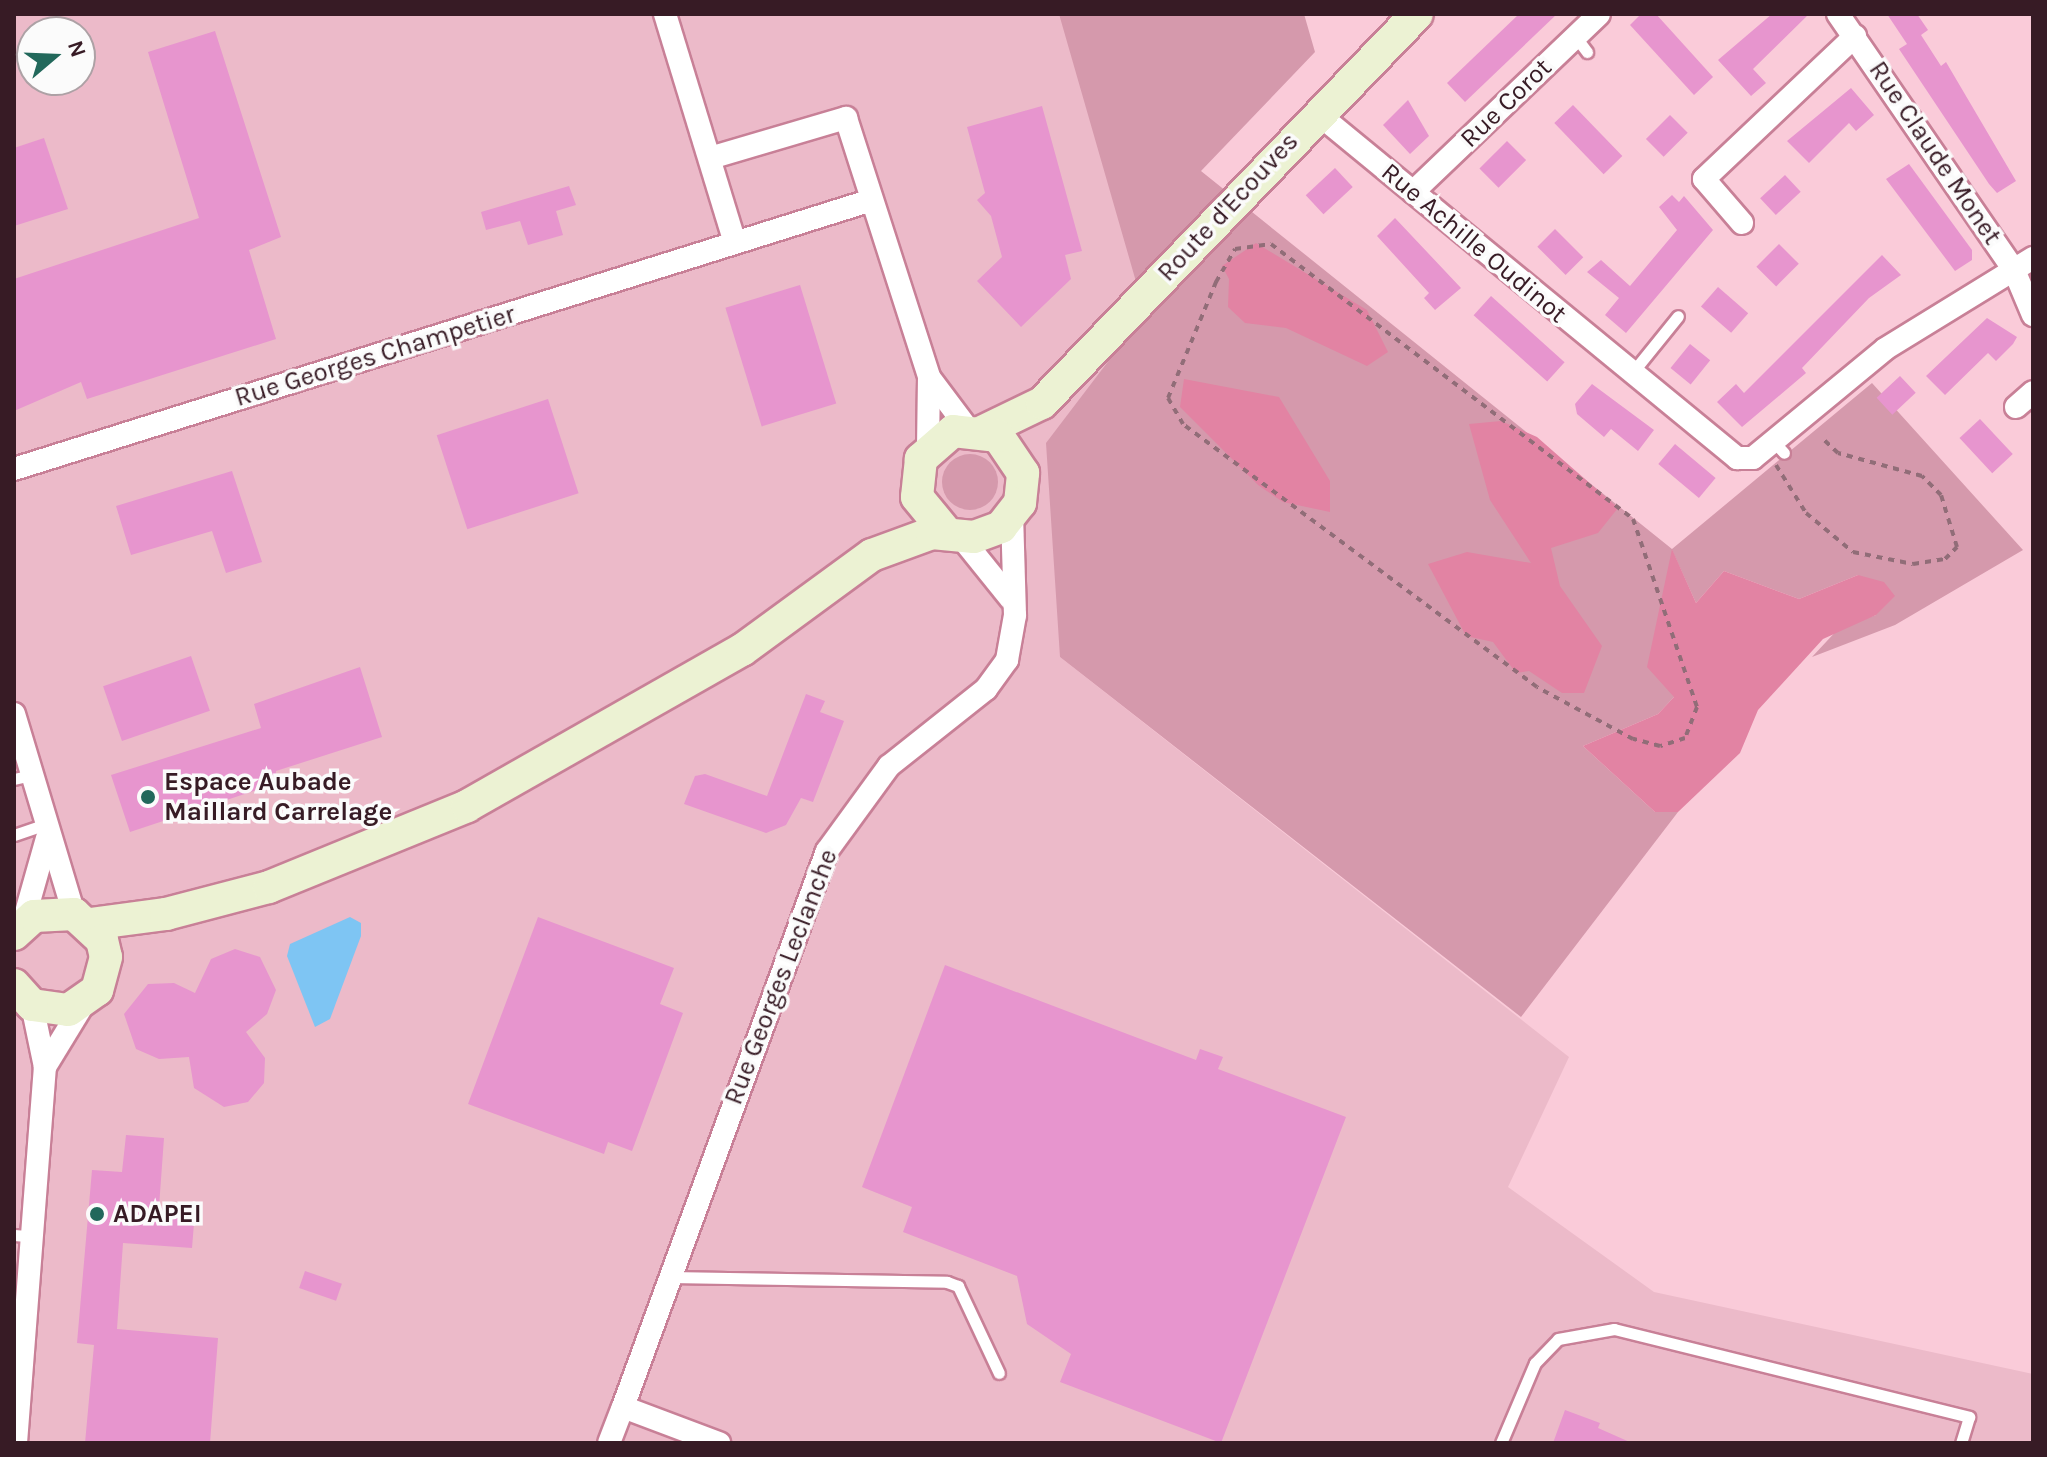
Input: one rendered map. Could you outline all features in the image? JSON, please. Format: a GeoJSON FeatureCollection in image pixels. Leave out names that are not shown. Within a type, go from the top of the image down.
{"type":"FeatureCollection","features":[{"type":"Feature","properties":{"kind":"main road","name":"Route d'Ecouves"},"geometry":{"type":"LineString","coordinates":[[1042,403],[1411,16]]}},
{"type":"Feature","properties":{"kind":"main road"},"geometry":{"type":"LineString","coordinates":[[872,555],[916,482],[928,448],[1042,403]]}},
{"type":"Feature","properties":{"kind":"main road"},"geometry":{"type":"LineString","coordinates":[[19,929],[47,912],[82,919],[166,914],[269,887],[467,806],[742,650],[872,555],[953,534],[988,533],[1012,516],[1023,489],[1018,459],[1042,403]]}},
{"type":"Feature","properties":{"kind":"main road"},"geometry":{"type":"LineString","coordinates":[[976,430],[1018,459]]}},
{"type":"Feature","properties":{"kind":"main road"},"geometry":{"type":"LineString","coordinates":[[916,482],[924,511],[953,534]]}},
{"type":"Feature","properties":{"kind":"main road"},"geometry":{"type":"LineString","coordinates":[[20,994],[68,1010],[85,1002],[97,990],[106,957],[166,914]]}},
{"type":"Feature","properties":{"kind":"main road"},"geometry":{"type":"LineString","coordinates":[[82,919],[106,957]]}},
{"type":"Feature","properties":{"kind":"street"},"geometry":{"type":"LineString","coordinates":[[665,14],[734,240]]}},
{"type":"Feature","properties":{"kind":"street","name":"Rue Corot"},"geometry":{"type":"LineString","coordinates":[[1413,192],[1581,44],[1599,14]]}},
{"type":"Feature","properties":{"kind":"street","name":"Rue Claude Monet"},"geometry":{"type":"LineString","coordinates":[[1838,14],[2014,270],[2033,315]]}},
{"type":"Feature","properties":{"kind":"street","name":"Rue Claude Monet"},"geometry":{"type":"LineString","coordinates":[[1742,223],[1704,179],[1855,36]]}},
{"type":"Feature","properties":{"kind":"street","name":"Rue Achille Oudinot"},"geometry":{"type":"LineString","coordinates":[[1317,113],[1413,192],[1488,245],[1632,373],[1737,458],[1753,458],[1775,447],[1885,349],[2033,258]]}},
{"type":"Feature","properties":{"kind":"street"},"geometry":{"type":"LineString","coordinates":[[710,158],[846,118],[929,377],[928,448]]}},
{"type":"Feature","properties":{"kind":"street","name":"Rue Georges Champetier"},"geometry":{"type":"LineString","coordinates":[[14,469],[734,240],[872,200]]}},
{"type":"Feature","properties":{"kind":"street"},"geometry":{"type":"LineString","coordinates":[[929,377],[976,430]]}},
{"type":"Feature","properties":{"kind":"street","name":"Rue Georges Leclanche"},"geometry":{"type":"LineString","coordinates":[[609,1443],[827,851],[889,766],[999,673],[1012,645],[1012,516]]}},
{"type":"Feature","properties":{"kind":"street"},"geometry":{"type":"LineString","coordinates":[[953,534],[1013,602]]}},
{"type":"Feature","properties":{"kind":"street"},"geometry":{"type":"LineString","coordinates":[[14,714],[23,777],[47,828],[82,919]]}},
{"type":"Feature","properties":{"kind":"street"},"geometry":{"type":"LineString","coordinates":[[19,929],[47,828]]}},
{"type":"Feature","properties":{"kind":"street"},"geometry":{"type":"LineString","coordinates":[[20,994],[45,1067]]}},
{"type":"Feature","properties":{"kind":"street"},"geometry":{"type":"LineString","coordinates":[[16,1443],[25,1236],[45,1067],[85,1002]]}},
{"type":"Feature","properties":{"kind":"street"},"geometry":{"type":"LineString","coordinates":[[623,1407],[719,1443]]}},
{"type":"Feature","properties":{"kind":"lane"},"geometry":{"type":"LineString","coordinates":[[1632,373],[1678,316]]}},
{"type":"Feature","properties":{"kind":"lane"},"geometry":{"type":"LineString","coordinates":[[14,835],[47,828]]}},
{"type":"Feature","properties":{"kind":"lane"},"geometry":{"type":"LineString","coordinates":[[670,1277],[947,1282],[958,1286],[999,1373]]}},
{"type":"Feature","properties":{"kind":"lane"},"geometry":{"type":"LineString","coordinates":[[1501,1443],[1535,1363],[1550,1347],[1587,1329],[1614,1329],[1969,1417],[1961,1443]]}},
{"type":"Feature","properties":{"kind":"path"},"geometry":{"type":"LineString","coordinates":[[1271,244],[1633,519],[1697,707],[1685,738],[1660,746],[1633,739],[1537,687],[1183,424],[1168,398],[1216,282],[1235,249],[1271,244]]}},
{"type":"Feature","properties":{"kind":"path"},"geometry":{"type":"LineString","coordinates":[[1775,447],[1788,492],[1853,552],[1913,564],[1945,559],[1957,547],[1941,495],[1922,476],[1838,453],[1821,437]]}},
{"type":"Feature","properties":{"kind":"shaded area"},"geometry":{"type":"Polygon","coordinates":[[[14,14],[1060,14],[1146,313],[1060,657],[1569,1057],[1508,1187],[1654,1292],[2033,1374],[2033,1443],[14,1443],[14,14]]]}},
{"type":"Feature","properties":{"kind":"shaded area"},"geometry":{"type":"Polygon","coordinates":[[[1059,14],[1304,14],[1315,52],[1201,171],[1672,549],[1872,383],[2023,550],[1895,625],[1812,657],[1840,627],[1876,615],[1858,575],[1799,599],[1724,571],[1696,603],[1672,550],[1674,697],[1658,714],[1583,746],[1655,812],[1678,812],[1521,1017],[1060,657],[1046,443],[1145,313],[1059,14]]]}},
{"type":"Feature","properties":{"kind":"shaded area"},"geometry":{"type":"Polygon","coordinates":[[[1256,243],[1367,310],[1388,352],[1367,366],[1286,328],[1245,323],[1228,307],[1229,279],[1222,266],[1256,243]]]}},
{"type":"Feature","properties":{"kind":"shaded area"},"geometry":{"type":"Polygon","coordinates":[[[1184,379],[1279,397],[1330,481],[1330,512],[1283,502],[1258,485],[1180,407],[1184,379]]]}},
{"type":"Feature","properties":{"kind":"shaded area"},"geometry":{"type":"Polygon","coordinates":[[[1501,421],[1537,437],[1618,508],[1598,533],[1551,548],[1560,586],[1602,646],[1584,693],[1562,693],[1529,671],[1516,673],[1493,642],[1466,636],[1428,564],[1467,552],[1531,563],[1490,500],[1469,424],[1501,421]]]}},
{"type":"Feature","properties":{"kind":"shaded area"},"geometry":{"type":"Polygon","coordinates":[[[970,454],[990,462],[998,482],[990,502],[970,510],[950,502],[942,482],[950,462],[970,454]]]}},
{"type":"Feature","properties":{"kind":"shaded area"},"geometry":{"type":"Polygon","coordinates":[[[1672,549],[1696,603],[1724,571],[1799,599],[1858,575],[1884,582],[1895,596],[1876,615],[1823,639],[1758,710],[1740,753],[1678,812],[1655,812],[1583,746],[1658,714],[1674,697],[1647,667],[1672,549]]]}},
{"type":"Feature","properties":{"kind":"water"},"geometry":{"type":"Polygon","coordinates":[[[350,917],[361,923],[361,936],[330,1019],[315,1027],[287,956],[290,944],[350,917]]]}},
{"type":"Feature","properties":{"kind":"building"},"geometry":{"type":"Polygon","coordinates":[[[1519,14],[1557,14],[1465,102],[1447,83],[1519,14]]]}},
{"type":"Feature","properties":{"kind":"building"},"geometry":{"type":"Polygon","coordinates":[[[1641,14],[1656,14],[1713,77],[1694,95],[1630,25],[1641,14]]]}},
{"type":"Feature","properties":{"kind":"building"},"geometry":{"type":"Polygon","coordinates":[[[1772,14],[1809,14],[1753,69],[1766,83],[1751,96],[1718,60],[1772,14]]]}},
{"type":"Feature","properties":{"kind":"building"},"geometry":{"type":"Polygon","coordinates":[[[1887,14],[1917,14],[1928,30],[1921,35],[1941,66],[1946,62],[2016,181],[1997,193],[1989,184],[1899,49],[1907,44],[1887,14]]]}},
{"type":"Feature","properties":{"kind":"building"},"geometry":{"type":"Polygon","coordinates":[[[215,31],[281,237],[249,250],[276,339],[87,399],[81,382],[14,411],[14,279],[199,218],[148,52],[215,31]]]}},
{"type":"Feature","properties":{"kind":"building"},"geometry":{"type":"Polygon","coordinates":[[[1851,88],[1874,115],[1856,131],[1849,123],[1809,163],[1787,141],[1851,88]]]}},
{"type":"Feature","properties":{"kind":"building"},"geometry":{"type":"Polygon","coordinates":[[[1408,100],[1429,136],[1410,154],[1383,125],[1408,100]]]}},
{"type":"Feature","properties":{"kind":"building"},"geometry":{"type":"Polygon","coordinates":[[[1573,105],[1622,156],[1604,174],[1554,123],[1573,105]]]}},
{"type":"Feature","properties":{"kind":"building"},"geometry":{"type":"Polygon","coordinates":[[[1042,106],[1082,251],[1065,255],[1071,279],[1021,327],[977,281],[1002,257],[991,216],[977,200],[985,193],[967,127],[1042,106]]]}},
{"type":"Feature","properties":{"kind":"building"},"geometry":{"type":"Polygon","coordinates":[[[1670,115],[1688,133],[1664,157],[1646,139],[1670,115]]]}},
{"type":"Feature","properties":{"kind":"building"},"geometry":{"type":"Polygon","coordinates":[[[44,138],[68,209],[14,226],[14,148],[44,138]]]}},
{"type":"Feature","properties":{"kind":"building"},"geometry":{"type":"Polygon","coordinates":[[[1507,141],[1526,160],[1499,188],[1479,169],[1507,141]]]}},
{"type":"Feature","properties":{"kind":"building"},"geometry":{"type":"Polygon","coordinates":[[[1909,164],[1972,250],[1972,260],[1955,271],[1886,179],[1909,164]]]}},
{"type":"Feature","properties":{"kind":"building"},"geometry":{"type":"Polygon","coordinates":[[[1335,168],[1353,187],[1323,214],[1306,195],[1335,168]]]}},
{"type":"Feature","properties":{"kind":"building"},"geometry":{"type":"Polygon","coordinates":[[[1785,175],[1801,192],[1776,215],[1760,198],[1785,175]]]}},
{"type":"Feature","properties":{"kind":"building"},"geometry":{"type":"Polygon","coordinates":[[[569,186],[576,205],[556,211],[563,235],[528,245],[520,221],[486,230],[481,212],[569,186]]]}},
{"type":"Feature","properties":{"kind":"building"},"geometry":{"type":"Polygon","coordinates":[[[1672,195],[1679,202],[1684,196],[1713,230],[1626,333],[1605,315],[1619,298],[1587,272],[1601,260],[1630,286],[1677,230],[1659,207],[1672,195]]]}},
{"type":"Feature","properties":{"kind":"building"},"geometry":{"type":"Polygon","coordinates":[[[1395,218],[1461,288],[1435,310],[1424,298],[1429,293],[1377,236],[1395,218]]]}},
{"type":"Feature","properties":{"kind":"building"},"geometry":{"type":"Polygon","coordinates":[[[1555,229],[1583,257],[1566,275],[1537,247],[1555,229]]]}},
{"type":"Feature","properties":{"kind":"building"},"geometry":{"type":"Polygon","coordinates":[[[1779,244],[1799,264],[1776,286],[1756,267],[1779,244]]]}},
{"type":"Feature","properties":{"kind":"building"},"geometry":{"type":"Polygon","coordinates":[[[1882,255],[1901,275],[1869,298],[1802,368],[1806,373],[1742,427],[1717,402],[1736,384],[1744,393],[1882,255]]]}},
{"type":"Feature","properties":{"kind":"building"},"geometry":{"type":"Polygon","coordinates":[[[800,285],[836,404],[762,426],[725,308],[800,285]]]}},
{"type":"Feature","properties":{"kind":"building"},"geometry":{"type":"Polygon","coordinates":[[[1718,287],[1748,313],[1731,333],[1701,307],[1718,287]]]}},
{"type":"Feature","properties":{"kind":"building"},"geometry":{"type":"Polygon","coordinates":[[[1491,296],[1565,362],[1547,382],[1474,315],[1491,296]]]}},
{"type":"Feature","properties":{"kind":"building"},"geometry":{"type":"Polygon","coordinates":[[[1987,318],[2017,337],[1996,361],[1988,353],[1945,395],[1926,376],[1987,318]]]}},
{"type":"Feature","properties":{"kind":"building"},"geometry":{"type":"Polygon","coordinates":[[[1690,344],[1710,360],[1691,384],[1670,368],[1690,344]]]}},
{"type":"Feature","properties":{"kind":"building"},"geometry":{"type":"Polygon","coordinates":[[[1900,376],[1916,393],[1892,415],[1877,398],[1900,376]]]}},
{"type":"Feature","properties":{"kind":"building"},"geometry":{"type":"Polygon","coordinates":[[[1592,384],[1654,430],[1638,451],[1611,429],[1604,437],[1577,414],[1575,404],[1592,384]]]}},
{"type":"Feature","properties":{"kind":"building"},"geometry":{"type":"Polygon","coordinates":[[[548,399],[579,493],[467,529],[437,435],[548,399]]]}},
{"type":"Feature","properties":{"kind":"building"},"geometry":{"type":"Polygon","coordinates":[[[1980,419],[2013,454],[1992,473],[1960,438],[1980,419]]]}},
{"type":"Feature","properties":{"kind":"building"},"geometry":{"type":"Polygon","coordinates":[[[1675,444],[1716,478],[1699,498],[1658,464],[1675,444]]]}},
{"type":"Feature","properties":{"kind":"building"},"geometry":{"type":"Polygon","coordinates":[[[232,471],[262,562],[226,573],[212,531],[131,555],[116,506],[232,471]]]}},
{"type":"Feature","properties":{"kind":"building"},"geometry":{"type":"Polygon","coordinates":[[[191,656],[210,711],[122,741],[103,686],[191,656]]]}},
{"type":"Feature","properties":{"kind":"building"},"geometry":{"type":"Polygon","coordinates":[[[360,667],[382,737],[276,771],[275,784],[130,832],[111,775],[261,728],[254,704],[360,667]]]}},
{"type":"Feature","properties":{"kind":"building"},"geometry":{"type":"Polygon","coordinates":[[[806,694],[825,701],[820,712],[844,721],[813,802],[801,798],[786,825],[766,833],[684,804],[695,776],[705,774],[767,796],[806,694]]]}},
{"type":"Feature","properties":{"kind":"building"},"geometry":{"type":"Polygon","coordinates":[[[538,917],[674,968],[660,1004],[683,1013],[632,1151],[608,1142],[604,1154],[468,1104],[538,917]]]}},
{"type":"Feature","properties":{"kind":"building"},"geometry":{"type":"Polygon","coordinates":[[[235,949],[260,957],[276,990],[267,1014],[246,1032],[265,1058],[264,1083],[248,1102],[224,1107],[194,1088],[189,1057],[159,1059],[136,1049],[124,1014],[148,984],[174,983],[195,993],[211,959],[235,949]]]}},
{"type":"Feature","properties":{"kind":"building"},"geometry":{"type":"Polygon","coordinates":[[[945,965],[1196,1060],[1200,1049],[1223,1057],[1218,1069],[1346,1117],[1221,1443],[1060,1382],[1071,1354],[1027,1324],[1017,1276],[903,1232],[912,1207],[862,1187],[945,965]]]}},
{"type":"Feature","properties":{"kind":"building"},"geometry":{"type":"Polygon","coordinates":[[[126,1135],[164,1138],[159,1207],[195,1211],[192,1248],[123,1243],[117,1329],[218,1338],[210,1443],[85,1443],[94,1345],[77,1343],[92,1170],[122,1172],[126,1135]]]}},
{"type":"Feature","properties":{"kind":"building"},"geometry":{"type":"Polygon","coordinates":[[[305,1271],[342,1284],[336,1301],[299,1288],[305,1271]]]}},
{"type":"Feature","properties":{"kind":"building"},"geometry":{"type":"Polygon","coordinates":[[[1565,1410],[1600,1423],[1598,1428],[1632,1443],[1553,1443],[1565,1410]]]}},
{"type":"Feature","properties":{"kind":"place","name":"Espace Aubade Maillard Carrelage"},"geometry":{"type":"Point","coordinates":[148,797]}},
{"type":"Feature","properties":{"kind":"place","name":"ADAPEI"},"geometry":{"type":"Point","coordinates":[97,1214]}}]}
